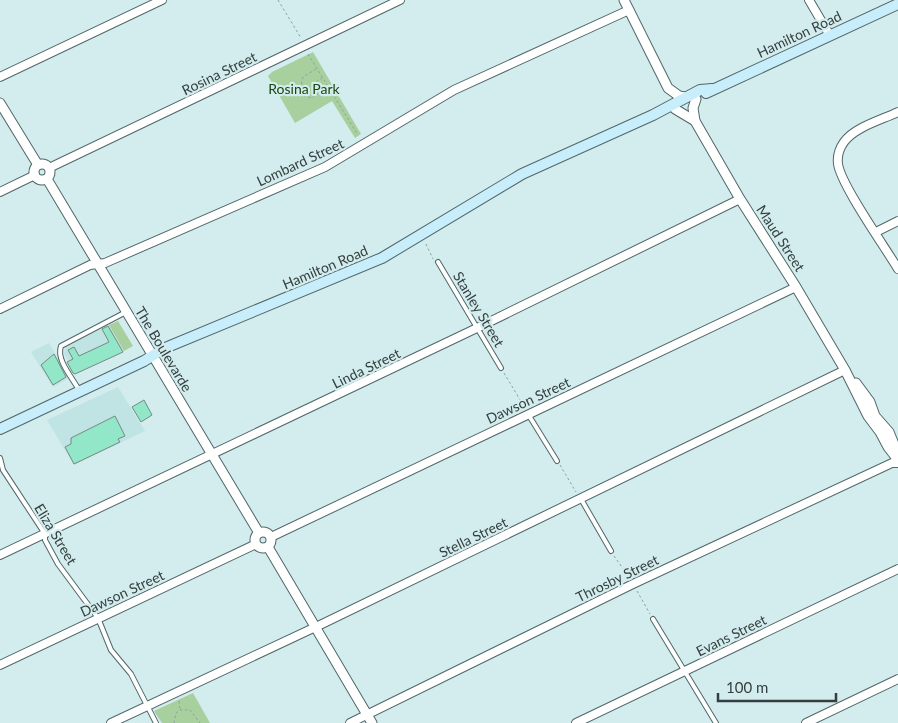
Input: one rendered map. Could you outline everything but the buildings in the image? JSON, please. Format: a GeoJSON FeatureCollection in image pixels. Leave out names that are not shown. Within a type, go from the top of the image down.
{"type":"FeatureCollection","features":[{"type":"Feature","properties":{"kind":"main road","name":"Hamilton Road"},"geometry":{"type":"LineString","coordinates":[[0,429],[153,356],[168,347],[382,258],[503,184],[653,115],[696,99],[712,89],[898,4]]}},
{"type":"Feature","properties":{"kind":"main road","name":"Hamilton Road"},"geometry":{"type":"LineString","coordinates":[[670,108],[685,97],[700,90],[712,89]]}},
{"type":"Feature","properties":{"kind":"street"},"geometry":{"type":"LineString","coordinates":[[0,77],[162,0]]}},
{"type":"Feature","properties":{"kind":"street","name":"Rosina Street"},"geometry":{"type":"LineString","coordinates":[[49,168],[400,0]]}},
{"type":"Feature","properties":{"kind":"street"},"geometry":{"type":"LineString","coordinates":[[624,0],[668,88],[670,108]]}},
{"type":"Feature","properties":{"kind":"street"},"geometry":{"type":"LineString","coordinates":[[809,0],[829,34]]}},
{"type":"Feature","properties":{"kind":"street","name":"Lombard Street"},"geometry":{"type":"LineString","coordinates":[[0,309],[97,264],[108,262],[325,167],[460,88],[629,10]]}},
{"type":"Feature","properties":{"kind":"street"},"geometry":{"type":"LineString","coordinates":[[668,88],[679,96],[685,97]]}},
{"type":"Feature","properties":{"kind":"street"},"geometry":{"type":"LineString","coordinates":[[695,121],[693,108],[696,99]]}},
{"type":"Feature","properties":{"kind":"street"},"geometry":{"type":"LineString","coordinates":[[0,103],[38,165]]}},
{"type":"Feature","properties":{"kind":"street","name":"Maud Street"},"geometry":{"type":"LineString","coordinates":[[670,108],[695,121],[740,199],[796,286],[845,370],[868,416],[898,461]]}},
{"type":"Feature","properties":{"kind":"street"},"geometry":{"type":"LineString","coordinates":[[898,112],[857,131],[845,141],[838,154],[838,166],[845,182],[898,269]]}},
{"type":"Feature","properties":{"kind":"street"},"geometry":{"type":"LineString","coordinates":[[35,175],[41,180],[47,179],[50,175],[49,168],[46,165],[38,165]]}},
{"type":"Feature","properties":{"kind":"street"},"geometry":{"type":"LineString","coordinates":[[35,175],[38,165]]}},
{"type":"Feature","properties":{"kind":"street"},"geometry":{"type":"LineString","coordinates":[[0,192],[35,175]]}},
{"type":"Feature","properties":{"kind":"street","name":"The Boulevarde"},"geometry":{"type":"LineString","coordinates":[[47,179],[259,533]]}},
{"type":"Feature","properties":{"kind":"street","name":"Linda Street"},"geometry":{"type":"LineString","coordinates":[[0,555],[477,328],[740,199]]}},
{"type":"Feature","properties":{"kind":"street"},"geometry":{"type":"LineString","coordinates":[[876,232],[898,221]]}},
{"type":"Feature","properties":{"kind":"street","name":"Dawson Street"},"geometry":{"type":"LineString","coordinates":[[271,537],[796,286]]}},
{"type":"Feature","properties":{"kind":"street","name":"Maud Street"},"geometry":{"type":"LineString","coordinates":[[845,370],[870,402],[875,416],[889,432],[898,454]]}},
{"type":"Feature","properties":{"kind":"street","name":"Stella Street"},"geometry":{"type":"LineString","coordinates":[[111,723],[315,627],[845,370]]}},
{"type":"Feature","properties":{"kind":"street","name":"Throsby Street"},"geometry":{"type":"LineString","coordinates":[[350,723],[370,719],[633,584],[898,461]]}},
{"type":"Feature","properties":{"kind":"street"},"geometry":{"type":"LineString","coordinates":[[259,533],[267,533],[271,537],[271,544],[268,547],[261,548],[256,544],[255,539],[259,533]]}},
{"type":"Feature","properties":{"kind":"street","name":"Dawson Street"},"geometry":{"type":"LineString","coordinates":[[0,665],[256,544]]}},
{"type":"Feature","properties":{"kind":"street"},"geometry":{"type":"LineString","coordinates":[[268,547],[370,719]]}},
{"type":"Feature","properties":{"kind":"street","name":"Evans Street"},"geometry":{"type":"LineString","coordinates":[[576,723],[898,569]]}},
{"type":"Feature","properties":{"kind":"street"},"geometry":{"type":"LineString","coordinates":[[806,723],[898,678]]}},
{"type":"Feature","properties":{"kind":"lane","name":"Stanley Street"},"geometry":{"type":"LineString","coordinates":[[438,262],[501,368]]}},
{"type":"Feature","properties":{"kind":"lane"},"geometry":{"type":"LineString","coordinates":[[80,391],[61,359],[59,352],[61,346],[126,312]]}},
{"type":"Feature","properties":{"kind":"lane"},"geometry":{"type":"LineString","coordinates":[[528,413],[557,461]]}},
{"type":"Feature","properties":{"kind":"lane","name":"Eliza Street"},"geometry":{"type":"LineString","coordinates":[[0,458],[3,470],[45,534],[45,540],[58,564],[98,618],[111,650],[131,674],[146,707],[156,723]]}},
{"type":"Feature","properties":{"kind":"lane"},"geometry":{"type":"LineString","coordinates":[[581,499],[611,551]]}},
{"type":"Feature","properties":{"kind":"lane"},"geometry":{"type":"LineString","coordinates":[[653,619],[716,723]]}},
{"type":"Feature","properties":{"kind":"path"},"geometry":{"type":"LineString","coordinates":[[278,0],[316,69],[323,76],[358,135]]}},
{"type":"Feature","properties":{"kind":"path"},"geometry":{"type":"LineString","coordinates":[[316,69],[303,77],[301,92],[304,96],[312,98],[319,93],[320,87],[316,82]]}},
{"type":"Feature","properties":{"kind":"path"},"geometry":{"type":"LineString","coordinates":[[302,85],[310,87],[323,76]]}},
{"type":"Feature","properties":{"kind":"path"},"geometry":{"type":"LineString","coordinates":[[426,244],[433,258],[438,262]]}},
{"type":"Feature","properties":{"kind":"path"},"geometry":{"type":"LineString","coordinates":[[501,368],[528,413]]}},
{"type":"Feature","properties":{"kind":"path"},"geometry":{"type":"LineString","coordinates":[[557,461],[581,499]]}},
{"type":"Feature","properties":{"kind":"path"},"geometry":{"type":"LineString","coordinates":[[611,551],[653,619]]}},
{"type":"Feature","properties":{"kind":"path"},"geometry":{"type":"LineString","coordinates":[[179,701],[180,710]]}},
{"type":"Feature","properties":{"kind":"path"},"geometry":{"type":"LineString","coordinates":[[174,723],[176,714],[180,710],[190,710],[200,723]]}},
{"type":"Feature","properties":{"kind":"shaded area"},"geometry":{"type":"Polygon","coordinates":[[[109,325],[124,351],[76,373],[64,354],[65,346],[109,325]]]}},
{"type":"Feature","properties":{"kind":"shaded area"},"geometry":{"type":"Polygon","coordinates":[[[49,343],[69,378],[53,387],[31,352],[49,343]]]}},
{"type":"Feature","properties":{"kind":"shaded area"},"geometry":{"type":"Polygon","coordinates":[[[118,387],[145,431],[74,465],[47,420],[118,387]]]}},
{"type":"Feature","properties":{"kind":"green space","name":"Rosina Park"},"geometry":{"type":"Polygon","coordinates":[[[313,52],[361,134],[355,138],[332,101],[295,123],[268,76],[272,72],[313,52]]]}},
{"type":"Feature","properties":{"kind":"green space"},"geometry":{"type":"Polygon","coordinates":[[[118,321],[133,346],[124,351],[109,325],[118,321]]]}},
{"type":"Feature","properties":{"kind":"green space"},"geometry":{"type":"Polygon","coordinates":[[[193,693],[210,723],[162,723],[154,711],[193,693]]]}}]}
